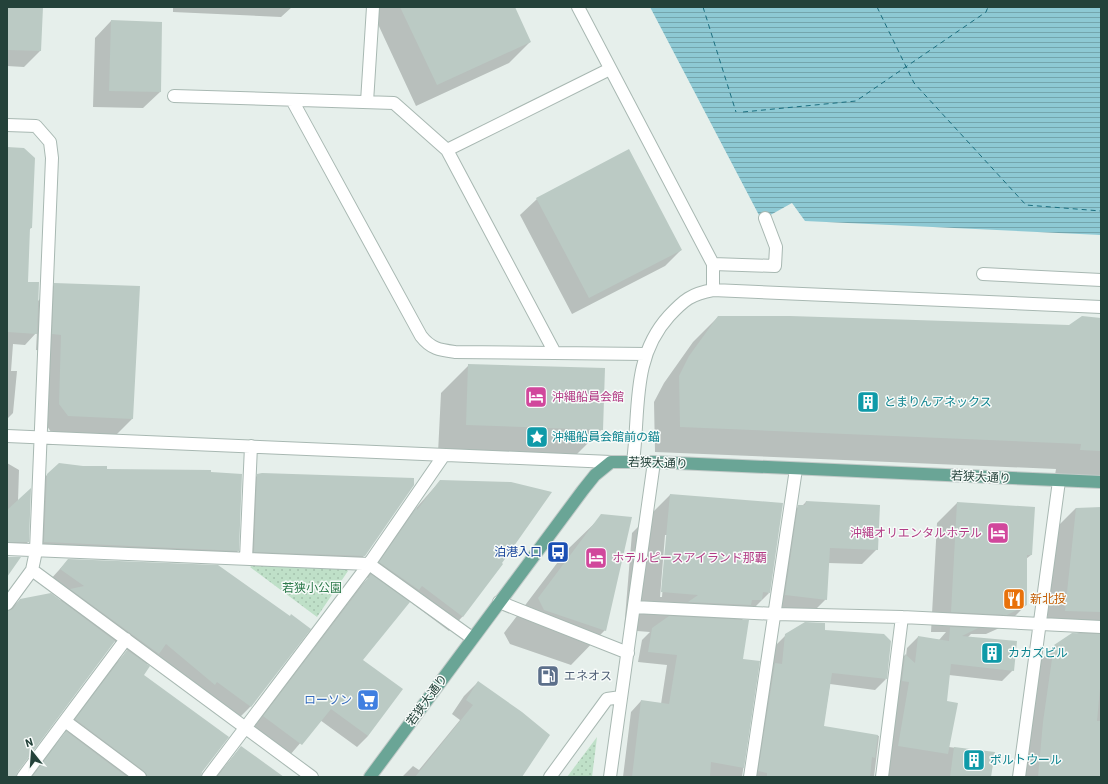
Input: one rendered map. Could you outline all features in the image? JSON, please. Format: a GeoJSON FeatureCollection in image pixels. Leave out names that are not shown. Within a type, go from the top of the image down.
{"type":"FeatureCollection","features":[{"type":"Feature","properties":{"kind":"main road","name":"若狭大通り"},"geometry":{"type":"LineString","coordinates":[[370,777],[591,480],[611,462],[654,462],[1101,482]]}},
{"type":"Feature","properties":{"kind":"street"},"geometry":{"type":"LineString","coordinates":[[367,102],[373,7]]}},
{"type":"Feature","properties":{"kind":"street"},"geometry":{"type":"LineString","coordinates":[[578,7],[712,264],[713,290]]}},
{"type":"Feature","properties":{"kind":"street"},"geometry":{"type":"LineString","coordinates":[[447,150],[610,69]]}},
{"type":"Feature","properties":{"kind":"street"},"geometry":{"type":"LineString","coordinates":[[174,96],[394,103],[447,150],[555,353]]}},
{"type":"Feature","properties":{"kind":"street"},"geometry":{"type":"LineString","coordinates":[[292,100],[427,345],[435,349],[455,352],[646,354]]}},
{"type":"Feature","properties":{"kind":"street"},"geometry":{"type":"LineString","coordinates":[[7,125],[36,126],[50,142],[52,158],[36,551],[32,570],[7,604]]}},
{"type":"Feature","properties":{"kind":"street"},"geometry":{"type":"LineString","coordinates":[[712,264],[775,266],[776,247],[765,218]]}},
{"type":"Feature","properties":{"kind":"street"},"geometry":{"type":"LineString","coordinates":[[983,274],[1101,280]]}},
{"type":"Feature","properties":{"kind":"street"},"geometry":{"type":"LineString","coordinates":[[633,462],[637,436],[638,388],[640,372],[646,354],[654,337],[665,320],[690,296],[713,290],[1101,307]]}},
{"type":"Feature","properties":{"kind":"street"},"geometry":{"type":"LineString","coordinates":[[7,436],[611,462]]}},
{"type":"Feature","properties":{"kind":"street"},"geometry":{"type":"LineString","coordinates":[[246,559],[251,446]]}},
{"type":"Feature","properties":{"kind":"street"},"geometry":{"type":"LineString","coordinates":[[208,777],[369,564],[444,455]]}},
{"type":"Feature","properties":{"kind":"street"},"geometry":{"type":"LineString","coordinates":[[610,777],[654,462]]}},
{"type":"Feature","properties":{"kind":"street"},"geometry":{"type":"LineString","coordinates":[[750,777],[796,469]]}},
{"type":"Feature","properties":{"kind":"street"},"geometry":{"type":"LineString","coordinates":[[1019,777],[1059,481]]}},
{"type":"Feature","properties":{"kind":"street"},"geometry":{"type":"LineString","coordinates":[[7,549],[369,564],[472,638]]}},
{"type":"Feature","properties":{"kind":"street"},"geometry":{"type":"LineString","coordinates":[[32,570],[312,777]]}},
{"type":"Feature","properties":{"kind":"street"},"geometry":{"type":"LineString","coordinates":[[499,602],[628,653]]}},
{"type":"Feature","properties":{"kind":"street"},"geometry":{"type":"LineString","coordinates":[[634,607],[775,614],[902,617],[1040,626],[1101,627]]}},
{"type":"Feature","properties":{"kind":"street"},"geometry":{"type":"LineString","coordinates":[[882,777],[902,617]]}},
{"type":"Feature","properties":{"kind":"street"},"geometry":{"type":"LineString","coordinates":[[23,777],[126,639]]}},
{"type":"Feature","properties":{"kind":"street"},"geometry":{"type":"LineString","coordinates":[[550,777],[607,699],[621,696]]}},
{"type":"Feature","properties":{"kind":"street"},"geometry":{"type":"LineString","coordinates":[[64,721],[140,777]]}},
{"type":"Feature","properties":{"kind":"green space","name":"若狭小公園"},"geometry":{"type":"Polygon","coordinates":[[[254,564],[346,569],[348,571],[317,617],[250,567],[254,564]]]}},
{"type":"Feature","properties":{"kind":"green space"},"geometry":{"type":"Polygon","coordinates":[[[597,737],[592,777],[567,777],[597,737]]]}},
{"type":"Feature","properties":{"kind":"water"},"geometry":{"type":"Polygon","coordinates":[[[650,7],[1101,7],[1101,235],[805,221],[792,203],[761,219],[650,7]]]}},
{"type":"Feature","properties":{"kind":"building"},"geometry":{"type":"Polygon","coordinates":[[[7,7],[43,7],[41,51],[7,50],[7,7]]]}},
{"type":"Feature","properties":{"kind":"building"},"geometry":{"type":"Polygon","coordinates":[[[400,7],[515,7],[531,42],[437,85],[400,7]]]}},
{"type":"Feature","properties":{"kind":"building"},"geometry":{"type":"Polygon","coordinates":[[[111,20],[162,22],[161,92],[109,91],[111,20]]]}},
{"type":"Feature","properties":{"kind":"building"},"geometry":{"type":"Polygon","coordinates":[[[7,147],[24,148],[35,158],[28,282],[39,282],[37,334],[7,332],[7,147]]]}},
{"type":"Feature","properties":{"kind":"building"},"geometry":{"type":"Polygon","coordinates":[[[629,149],[682,250],[589,298],[536,198],[629,149]]]}},
{"type":"Feature","properties":{"kind":"building"},"geometry":{"type":"Polygon","coordinates":[[[54,283],[140,286],[133,419],[68,416],[59,404],[61,335],[52,334],[54,283]]]}},
{"type":"Feature","properties":{"kind":"building","name":"とまりんアネックス"},"geometry":{"type":"Polygon","coordinates":[[[718,316],[790,316],[1069,325],[1082,316],[1101,318],[1101,451],[1080,450],[1081,444],[680,427],[679,376],[689,356],[718,316]]]}},
{"type":"Feature","properties":{"kind":"building","name":"沖縄船員会館"},"geometry":{"type":"Polygon","coordinates":[[[468,364],[605,368],[603,430],[466,425],[468,364]]]}},
{"type":"Feature","properties":{"kind":"building"},"geometry":{"type":"Polygon","coordinates":[[[59,463],[83,466],[107,466],[107,469],[211,470],[211,472],[242,474],[239,551],[44,542],[47,474],[59,463]]]}},
{"type":"Feature","properties":{"kind":"building"},"geometry":{"type":"Polygon","coordinates":[[[257,474],[414,478],[414,485],[365,556],[254,552],[257,474]]]}},
{"type":"Feature","properties":{"kind":"building"},"geometry":{"type":"Polygon","coordinates":[[[440,480],[511,482],[552,492],[502,563],[503,564],[463,617],[422,586],[419,590],[379,562],[417,507],[417,510],[440,480]]]}},
{"type":"Feature","properties":{"kind":"building"},"geometry":{"type":"Polygon","coordinates":[[[31,488],[29,542],[7,542],[7,510],[31,488]]]}},
{"type":"Feature","properties":{"kind":"building"},"geometry":{"type":"Polygon","coordinates":[[[670,494],[783,503],[770,593],[763,592],[762,600],[752,600],[751,605],[688,602],[698,595],[661,592],[670,494]]]}},
{"type":"Feature","properties":{"kind":"building"},"geometry":{"type":"Polygon","coordinates":[[[806,501],[880,505],[878,550],[830,548],[827,600],[785,595],[798,505],[805,505],[806,501]]]}},
{"type":"Feature","properties":{"kind":"building"},"geometry":{"type":"Polygon","coordinates":[[[957,502],[1035,507],[1032,555],[1027,555],[1027,605],[1007,615],[951,612],[957,502]]]}},
{"type":"Feature","properties":{"kind":"building"},"geometry":{"type":"Polygon","coordinates":[[[1101,507],[1101,612],[1065,611],[1076,508],[1101,507]]]}},
{"type":"Feature","properties":{"kind":"building","name":"ホテルピースアイランド那覇"},"geometry":{"type":"Polygon","coordinates":[[[601,514],[632,517],[606,631],[544,610],[538,598],[601,514]]]}},
{"type":"Feature","properties":{"kind":"building"},"geometry":{"type":"Polygon","coordinates":[[[7,557],[21,557],[7,577],[7,557]]]}},
{"type":"Feature","properties":{"kind":"building"},"geometry":{"type":"Polygon","coordinates":[[[68,559],[218,565],[311,629],[251,707],[217,682],[215,685],[166,644],[159,654],[70,589],[84,586],[60,569],[68,559]]]}},
{"type":"Feature","properties":{"kind":"building"},"geometry":{"type":"Polygon","coordinates":[[[371,574],[410,602],[363,660],[403,689],[368,736],[331,709],[302,745],[263,716],[371,574]]]}},
{"type":"Feature","properties":{"kind":"building"},"geometry":{"type":"Polygon","coordinates":[[[51,593],[115,641],[17,773],[16,777],[7,777],[7,611],[13,609],[20,599],[51,593]]]}},
{"type":"Feature","properties":{"kind":"building"},"geometry":{"type":"Polygon","coordinates":[[[669,616],[749,620],[743,659],[760,661],[744,768],[711,762],[710,777],[632,777],[641,700],[669,704],[677,655],[648,652],[652,628],[669,616]]]}},
{"type":"Feature","properties":{"kind":"building"},"geometry":{"type":"Polygon","coordinates":[[[805,622],[825,623],[825,630],[884,634],[891,641],[887,679],[832,673],[824,726],[878,735],[875,758],[872,757],[870,777],[767,777],[767,773],[758,771],[775,663],[782,664],[785,634],[805,622]]]}},
{"type":"Feature","properties":{"kind":"building"},"geometry":{"type":"Polygon","coordinates":[[[950,627],[978,628],[962,636],[1017,641],[1014,671],[951,664],[947,701],[958,703],[948,754],[898,746],[909,682],[902,681],[905,654],[915,663],[918,636],[949,641],[950,627]]]}},
{"type":"Feature","properties":{"kind":"building"},"geometry":{"type":"Polygon","coordinates":[[[1072,633],[1101,634],[1101,678],[1097,721],[1101,721],[1101,777],[1038,777],[1043,722],[1054,645],[1072,633]]]}},
{"type":"Feature","properties":{"kind":"building"},"geometry":{"type":"Polygon","coordinates":[[[127,650],[150,666],[144,675],[229,737],[202,772],[201,777],[147,777],[144,771],[75,719],[127,650]]]}},
{"type":"Feature","properties":{"kind":"building"},"geometry":{"type":"Polygon","coordinates":[[[478,681],[522,712],[550,735],[522,777],[415,777],[473,705],[466,700],[478,681]]]}},
{"type":"Feature","properties":{"kind":"building"},"geometry":{"type":"Polygon","coordinates":[[[66,731],[127,777],[32,777],[66,731]]]}},
{"type":"Feature","properties":{"kind":"building"},"geometry":{"type":"Polygon","coordinates":[[[241,746],[284,777],[217,777],[241,746]]]}},
{"type":"Feature","properties":{"kind":"building","name":"ポルトウール"},"geometry":{"type":"Polygon","coordinates":[[[954,747],[995,752],[991,777],[950,777],[954,747]]]}},
{"type":"Feature","properties":{"kind":"ferry route"},"geometry":{"type":"LineString","coordinates":[[703,7],[736,112]]}},
{"type":"Feature","properties":{"kind":"ferry route"},"geometry":{"type":"LineString","coordinates":[[877,7],[914,83],[1026,205],[1101,211]]}},
{"type":"Feature","properties":{"kind":"ferry route"},"geometry":{"type":"LineString","coordinates":[[743,112],[856,101],[986,12],[988,7]]}},
{"type":"Feature","properties":{"kind":"place","name":"沖縄船員会館"},"geometry":{"type":"Point","coordinates":[536,397]}},
{"type":"Feature","properties":{"kind":"place","name":"とまりんアネックス"},"geometry":{"type":"Point","coordinates":[868,402]}},
{"type":"Feature","properties":{"kind":"place","name":"沖縄船員会館前の錨"},"geometry":{"type":"Point","coordinates":[537,437]}},
{"type":"Feature","properties":{"kind":"place","name":"沖縄オリエンタルホテル"},"geometry":{"type":"Point","coordinates":[998,533]}},
{"type":"Feature","properties":{"kind":"place","name":"泊港入口"},"geometry":{"type":"Point","coordinates":[558,552]}},
{"type":"Feature","properties":{"kind":"place","name":"ホテルピースアイランド那覇"},"geometry":{"type":"Point","coordinates":[596,558]}},
{"type":"Feature","properties":{"kind":"place","name":"新北投"},"geometry":{"type":"Point","coordinates":[1014,599]}},
{"type":"Feature","properties":{"kind":"place","name":"カカズビル"},"geometry":{"type":"Point","coordinates":[992,653]}},
{"type":"Feature","properties":{"kind":"place","name":"エネオス"},"geometry":{"type":"Point","coordinates":[548,676]}},
{"type":"Feature","properties":{"kind":"place","name":"ローソン"},"geometry":{"type":"Point","coordinates":[368,700]}},
{"type":"Feature","properties":{"kind":"place","name":"ポルトウール"},"geometry":{"type":"Point","coordinates":[974,760]}}]}
